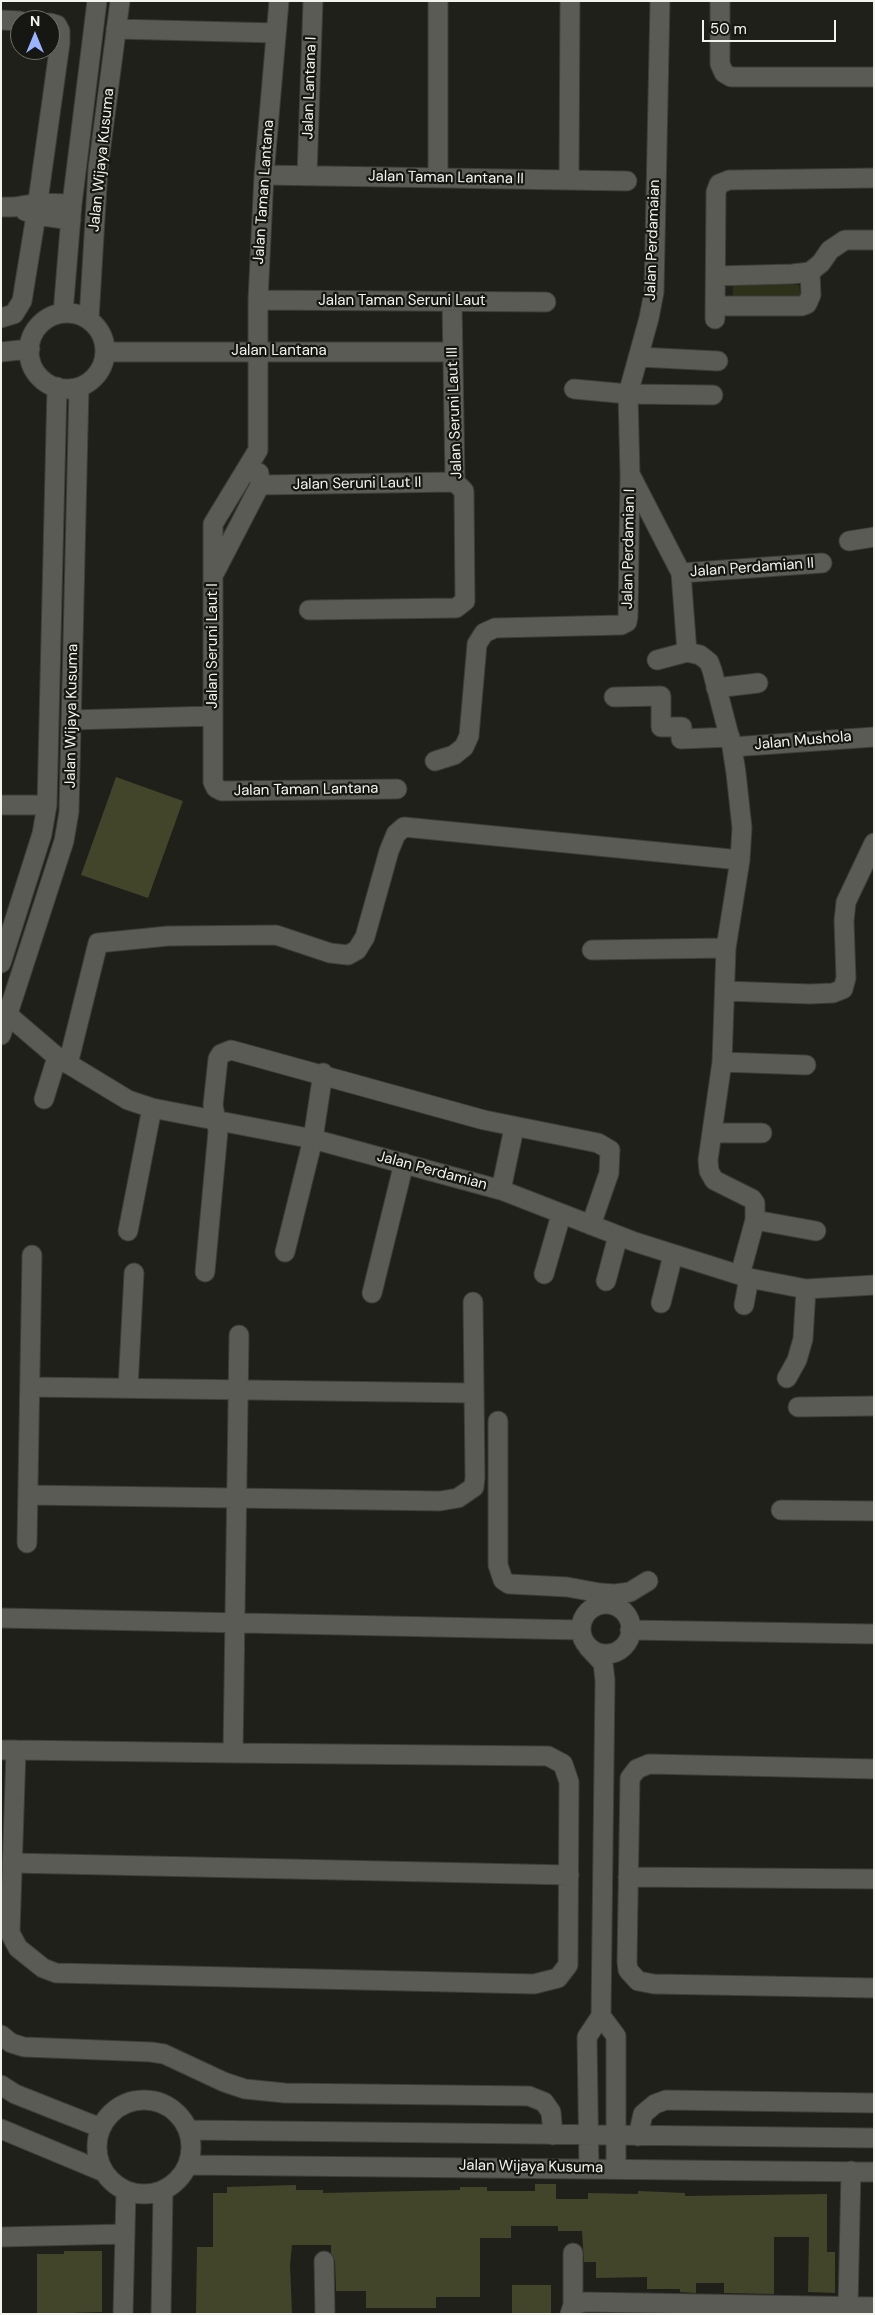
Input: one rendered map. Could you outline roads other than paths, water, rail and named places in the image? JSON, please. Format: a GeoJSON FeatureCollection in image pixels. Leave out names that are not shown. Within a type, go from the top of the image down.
{"type":"FeatureCollection","features":[{"type":"Feature","properties":{"kind":"street","name":"Jalan Wijaya Kusuma"},"geometry":{"type":"LineString","coordinates":[[62,313],[72,212],[98,1]]}},
{"type":"Feature","properties":{"kind":"street","name":"Jalan Wijaya Kusuma"},"geometry":{"type":"LineString","coordinates":[[89,319],[98,169],[120,1]]}},
{"type":"Feature","properties":{"kind":"street","name":"Jalan Taman Lantana"},"geometry":{"type":"LineString","coordinates":[[257,351],[264,175],[279,1]]}},
{"type":"Feature","properties":{"kind":"street","name":"Jalan Lantana I"},"geometry":{"type":"LineString","coordinates":[[307,175],[312,1]]}},
{"type":"Feature","properties":{"kind":"street"},"geometry":{"type":"LineString","coordinates":[[438,1],[438,177]]}},
{"type":"Feature","properties":{"kind":"street"},"geometry":{"type":"LineString","coordinates":[[569,180],[570,1]]}},
{"type":"Feature","properties":{"kind":"street","name":"Jalan Perdamaian"},"geometry":{"type":"LineString","coordinates":[[630,475],[628,394],[639,357],[654,292],[660,1]]}},
{"type":"Feature","properties":{"kind":"street"},"geometry":{"type":"LineString","coordinates":[[720,1],[720,64],[724,73],[731,77],[874,77]]}},
{"type":"Feature","properties":{"kind":"street"},"geometry":{"type":"LineString","coordinates":[[116,29],[276,33]]}},
{"type":"Feature","properties":{"kind":"street"},"geometry":{"type":"LineString","coordinates":[[1,318],[14,314],[22,302],[58,60]]}},
{"type":"Feature","properties":{"kind":"street","name":"Jalan Taman Lantana II"},"geometry":{"type":"LineString","coordinates":[[264,175],[627,181]]}},
{"type":"Feature","properties":{"kind":"street"},"geometry":{"type":"LineString","coordinates":[[810,272],[811,295],[808,304],[715,313],[716,192],[719,184],[729,180],[744,179],[874,178]]}},
{"type":"Feature","properties":{"kind":"street"},"geometry":{"type":"LineString","coordinates":[[8,207],[72,212]]}},
{"type":"Feature","properties":{"kind":"street"},"geometry":{"type":"LineString","coordinates":[[716,276],[810,272],[821,263],[830,250],[845,240],[874,240]]}},
{"type":"Feature","properties":{"kind":"street","name":"Jalan Taman Seruni Laut"},"geometry":{"type":"LineString","coordinates":[[258,300],[546,302]]}},
{"type":"Feature","properties":{"kind":"street","name":"Jalan Seruni Laut III"},"geometry":{"type":"LineString","coordinates":[[309,610],[456,608],[465,601],[464,491],[455,482],[452,302]]}},
{"type":"Feature","properties":{"kind":"street"},"geometry":{"type":"LineString","coordinates":[[62,313],[76,314],[89,319],[99,330],[106,352],[98,373],[79,387],[57,387],[48,383],[34,369],[30,349],[33,334],[42,323],[62,313]]}},
{"type":"Feature","properties":{"kind":"street"},"geometry":{"type":"LineString","coordinates":[[1,352],[30,349]]}},
{"type":"Feature","properties":{"kind":"street"},"geometry":{"type":"LineString","coordinates":[[257,351],[260,485]]}},
{"type":"Feature","properties":{"kind":"street","name":"Jalan Lantana"},"geometry":{"type":"LineString","coordinates":[[106,352],[453,352]]}},
{"type":"Feature","properties":{"kind":"street"},"geometry":{"type":"LineString","coordinates":[[639,357],[718,362]]}},
{"type":"Feature","properties":{"kind":"street","name":"Jalan Wijaya Kusuma"},"geometry":{"type":"LineString","coordinates":[[1,963],[42,834],[47,805],[57,387]]}},
{"type":"Feature","properties":{"kind":"street","name":"Jalan Wijaya Kusuma"},"geometry":{"type":"LineString","coordinates":[[1,1036],[5,1011],[67,826],[79,387]]}},
{"type":"Feature","properties":{"kind":"street"},"geometry":{"type":"LineString","coordinates":[[574,389],[628,394],[713,395]]}},
{"type":"Feature","properties":{"kind":"street","name":"Jalan Seruni Laut I"},"geometry":{"type":"LineString","coordinates":[[216,788],[213,782],[213,524],[258,450]]}},
{"type":"Feature","properties":{"kind":"street"},"geometry":{"type":"LineString","coordinates":[[630,475],[682,574],[686,652]]}},
{"type":"Feature","properties":{"kind":"street","name":"Jalan Perdamian I"},"geometry":{"type":"LineString","coordinates":[[435,761],[454,755],[464,747],[469,736],[477,644],[484,632],[495,628],[621,625],[626,622],[629,609],[630,475]]}},
{"type":"Feature","properties":{"kind":"street","name":"Jalan Seruni Laut II"},"geometry":{"type":"LineString","coordinates":[[260,485],[455,482]]}},
{"type":"Feature","properties":{"kind":"street","name":"Jalan Seruni Laut I"},"geometry":{"type":"LineString","coordinates":[[213,575],[260,485]]}},
{"type":"Feature","properties":{"kind":"street"},"geometry":{"type":"LineString","coordinates":[[849,541],[874,537]]}},
{"type":"Feature","properties":{"kind":"street","name":"Jalan Perdamian II"},"geometry":{"type":"LineString","coordinates":[[682,574],[822,563]]}},
{"type":"Feature","properties":{"kind":"street"},"geometry":{"type":"LineString","coordinates":[[657,660],[686,652],[700,655],[708,662],[731,742],[742,828],[740,860],[726,948],[722,1062],[708,1160],[709,1172],[714,1180],[752,1199],[756,1208],[745,1276],[744,1305]]}},
{"type":"Feature","properties":{"kind":"street"},"geometry":{"type":"LineString","coordinates":[[716,688],[758,683]]}},
{"type":"Feature","properties":{"kind":"street","name":"Jalan Mushola"},"geometry":{"type":"LineString","coordinates":[[614,697],[661,696],[661,727],[682,727],[682,739],[731,742],[874,737]]}},
{"type":"Feature","properties":{"kind":"street","name":"Jalan Seruni Laut I"},"geometry":{"type":"LineString","coordinates":[[71,720],[213,716]]}},
{"type":"Feature","properties":{"kind":"street","name":"Jalan Taman Lantana"},"geometry":{"type":"LineString","coordinates":[[216,788],[222,791],[397,789]]}},
{"type":"Feature","properties":{"kind":"street"},"geometry":{"type":"LineString","coordinates":[[1,805],[47,805]]}},
{"type":"Feature","properties":{"kind":"street"},"geometry":{"type":"LineString","coordinates":[[44,1099],[63,1061],[98,943],[168,936],[276,934],[330,953],[348,955],[357,950],[365,938],[389,851],[396,834],[404,827],[740,860]]}},
{"type":"Feature","properties":{"kind":"street"},"geometry":{"type":"LineString","coordinates":[[725,991],[810,994],[833,993],[842,988],[846,978],[844,922],[846,902],[872,852]]}},
{"type":"Feature","properties":{"kind":"street"},"geometry":{"type":"LineString","coordinates":[[592,950],[726,948]]}},
{"type":"Feature","properties":{"kind":"street","name":"Jalan Perdamian"},"geometry":{"type":"LineString","coordinates":[[5,1011],[63,1061],[128,1100],[152,1108],[313,1139],[501,1190],[618,1236],[673,1255],[745,1276],[806,1289],[874,1285]]}},
{"type":"Feature","properties":{"kind":"street"},"geometry":{"type":"LineString","coordinates":[[205,1272],[218,1131],[214,1105],[218,1059],[226,1051],[236,1050],[514,1128],[585,1139],[598,1143],[610,1150],[609,1173],[591,1226]]}},
{"type":"Feature","properties":{"kind":"street"},"geometry":{"type":"LineString","coordinates":[[722,1062],[806,1066]]}},
{"type":"Feature","properties":{"kind":"street"},"geometry":{"type":"LineString","coordinates":[[285,1252],[313,1139],[322,1074]]}},
{"type":"Feature","properties":{"kind":"street"},"geometry":{"type":"LineString","coordinates":[[128,1231],[152,1108]]}},
{"type":"Feature","properties":{"kind":"street"},"geometry":{"type":"LineString","coordinates":[[501,1190],[514,1128]]}},
{"type":"Feature","properties":{"kind":"street"},"geometry":{"type":"LineString","coordinates":[[713,1133],[762,1133]]}},
{"type":"Feature","properties":{"kind":"street"},"geometry":{"type":"LineString","coordinates":[[372,1293],[404,1164]]}},
{"type":"Feature","properties":{"kind":"street"},"geometry":{"type":"LineString","coordinates":[[544,1274],[561,1215]]}},
{"type":"Feature","properties":{"kind":"street"},"geometry":{"type":"LineString","coordinates":[[755,1220],[816,1231]]}},
{"type":"Feature","properties":{"kind":"street"},"geometry":{"type":"LineString","coordinates":[[606,1281],[618,1236]]}},
{"type":"Feature","properties":{"kind":"street"},"geometry":{"type":"LineString","coordinates":[[28,1544],[32,1255]]}},
{"type":"Feature","properties":{"kind":"street"},"geometry":{"type":"LineString","coordinates":[[661,1303],[673,1255]]}},
{"type":"Feature","properties":{"kind":"street"},"geometry":{"type":"LineString","coordinates":[[128,1388],[134,1273]]}},
{"type":"Feature","properties":{"kind":"street"},"geometry":{"type":"LineString","coordinates":[[787,1378],[797,1360],[803,1339],[806,1289]]}},
{"type":"Feature","properties":{"kind":"street"},"geometry":{"type":"LineString","coordinates":[[28,1495],[440,1501],[458,1498],[474,1487],[473,1302]]}},
{"type":"Feature","properties":{"kind":"street"},"geometry":{"type":"LineString","coordinates":[[233,1753],[239,1335]]}},
{"type":"Feature","properties":{"kind":"street"},"geometry":{"type":"LineString","coordinates":[[30,1387],[473,1393]]}},
{"type":"Feature","properties":{"kind":"street"},"geometry":{"type":"LineString","coordinates":[[798,1407],[874,1406]]}},
{"type":"Feature","properties":{"kind":"street"},"geometry":{"type":"LineString","coordinates":[[498,1422],[498,1565],[503,1580],[509,1584],[567,1587],[600,1593],[630,1592],[648,1581]]}},
{"type":"Feature","properties":{"kind":"street"},"geometry":{"type":"LineString","coordinates":[[781,1510],[874,1511]]}},
{"type":"Feature","properties":{"kind":"street"},"geometry":{"type":"LineString","coordinates":[[582,1591],[592,1608]]}},
{"type":"Feature","properties":{"kind":"street"},"geometry":{"type":"LineString","coordinates":[[622,1610],[630,1592]]}},
{"type":"Feature","properties":{"kind":"street"},"geometry":{"type":"LineString","coordinates":[[589,2168],[587,2037],[601,2016],[605,1680],[603,1664],[588,1647],[581,1630],[584,1618],[592,1608],[610,1605],[622,1610],[629,1620],[627,1638],[609,1664],[605,1680]]}},
{"type":"Feature","properties":{"kind":"street"},"geometry":{"type":"LineString","coordinates":[[1,1618],[581,1630]]}},
{"type":"Feature","properties":{"kind":"street"},"geometry":{"type":"LineString","coordinates":[[627,1638],[874,1634]]}},
{"type":"Feature","properties":{"kind":"street"},"geometry":{"type":"LineString","coordinates":[[588,1647],[605,1654],[616,1652],[627,1638]]}},
{"type":"Feature","properties":{"kind":"street"},"geometry":{"type":"LineString","coordinates":[[8,1750],[548,1756],[563,1764],[570,1782],[568,1965],[558,1978],[534,1984],[56,1972],[43,1968],[18,1948],[10,1933],[12,1863],[8,1750]]}},
{"type":"Feature","properties":{"kind":"street"},"geometry":{"type":"LineString","coordinates":[[874,1769],[649,1764],[637,1769],[630,1778],[627,1962],[628,1970],[638,1980],[654,1984],[874,1988]]}},
{"type":"Feature","properties":{"kind":"street"},"geometry":{"type":"LineString","coordinates":[[12,1863],[568,1874]]}},
{"type":"Feature","properties":{"kind":"street"},"geometry":{"type":"LineString","coordinates":[[628,1877],[874,1879]]}},
{"type":"Feature","properties":{"kind":"street"},"geometry":{"type":"LineString","coordinates":[[601,2016],[616,2036],[616,2168]]}},
{"type":"Feature","properties":{"kind":"street"},"geometry":{"type":"LineString","coordinates":[[1,2034],[11,2043],[24,2047],[151,2052],[172,2058],[224,2082],[253,2090],[285,2093],[529,2096],[544,2102],[551,2112],[553,2135]]}},
{"type":"Feature","properties":{"kind":"street"},"geometry":{"type":"LineString","coordinates":[[1,2085],[15,2094],[100,2128]]}},
{"type":"Feature","properties":{"kind":"street"},"geometry":{"type":"LineString","coordinates":[[145,2099],[167,2105],[184,2120],[189,2130],[192,2147],[188,2165],[178,2180],[163,2191],[144,2195],[126,2191],[113,2183],[104,2172],[97,2150],[100,2128],[114,2110],[134,2100],[145,2099]]}},
{"type":"Feature","properties":{"kind":"street"},"geometry":{"type":"LineString","coordinates":[[638,2136],[644,2114],[655,2104],[666,2100],[874,2103]]}},
{"type":"Feature","properties":{"kind":"street"},"geometry":{"type":"LineString","coordinates":[[1,2129],[104,2172]]}},
{"type":"Feature","properties":{"kind":"street"},"geometry":{"type":"LineString","coordinates":[[189,2130],[874,2138]]}},
{"type":"Feature","properties":{"kind":"street","name":"Jalan Wijaya Kusuma"},"geometry":{"type":"LineString","coordinates":[[188,2165],[874,2172]]}},
{"type":"Feature","properties":{"kind":"street"},"geometry":{"type":"LineString","coordinates":[[848,2307],[852,2172]]}},
{"type":"Feature","properties":{"kind":"street"},"geometry":{"type":"LineString","coordinates":[[123,2314],[126,2191]]}},
{"type":"Feature","properties":{"kind":"street"},"geometry":{"type":"LineString","coordinates":[[161,2314],[163,2191]]}},
{"type":"Feature","properties":{"kind":"street"},"geometry":{"type":"LineString","coordinates":[[1,2237],[125,2234]]}},
{"type":"Feature","properties":{"kind":"street"},"geometry":{"type":"LineString","coordinates":[[573,2253],[572,2309],[585,2302],[874,2307]]}},
{"type":"Feature","properties":{"kind":"street"},"geometry":{"type":"LineString","coordinates":[[324,2261],[325,2314]]}}]}
